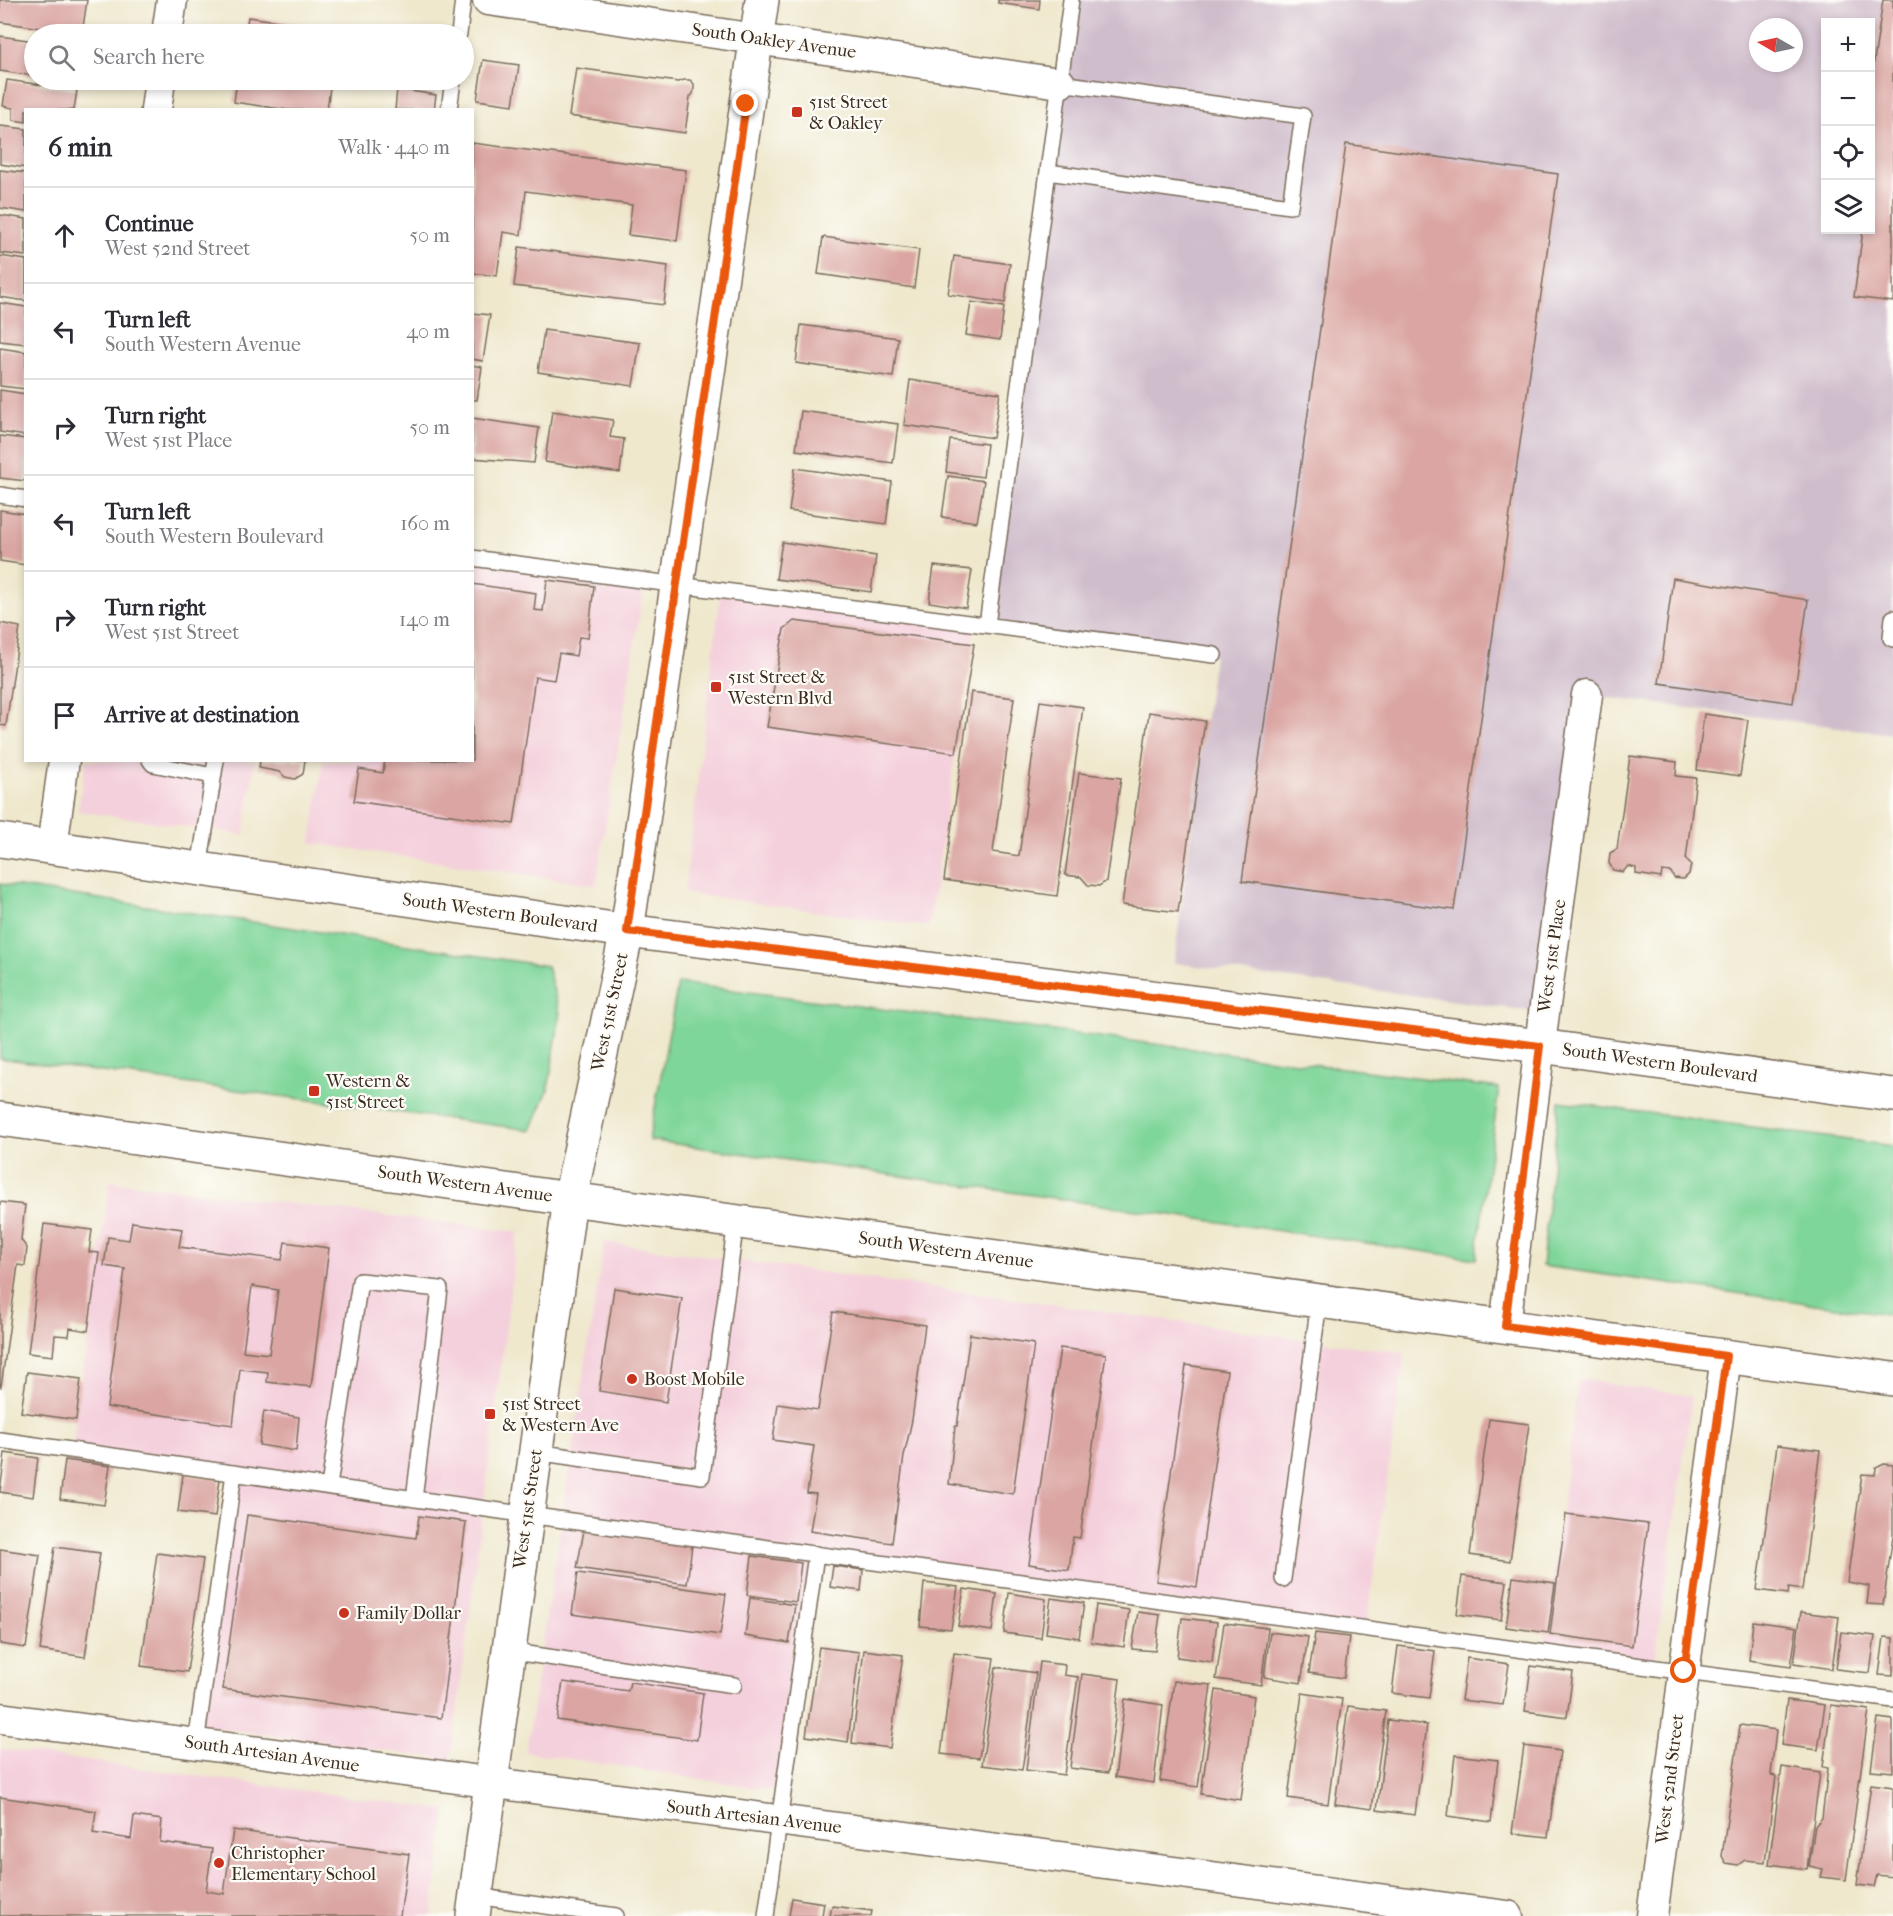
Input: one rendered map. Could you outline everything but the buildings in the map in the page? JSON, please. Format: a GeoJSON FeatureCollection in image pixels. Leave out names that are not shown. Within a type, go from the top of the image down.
{"type":"FeatureCollection","features":[{"type":"Feature","properties":{"kind":"street"},"geometry":{"type":"LineString","coordinates":[[168,24],[172,0]]}},
{"type":"Feature","properties":{"kind":"street","name":"South Oakley Avenue"},"geometry":{"type":"LineString","coordinates":[[488,0],[1060,83]]}},
{"type":"Feature","properties":{"kind":"street","name":"West 51st Street"},"geometry":{"type":"LineString","coordinates":[[474,1906],[570,1199],[627,931],[762,0]]}},
{"type":"Feature","properties":{"kind":"street"},"geometry":{"type":"LineString","coordinates":[[156,108],[159,90]]}},
{"type":"Feature","properties":{"kind":"street","name":"West 51st Place"},"geometry":{"type":"LineString","coordinates":[[1505,1326],[1587,694]]}},
{"type":"Feature","properties":{"kind":"street"},"geometry":{"type":"LineString","coordinates":[[52,847],[64,762]]}},
{"type":"Feature","properties":{"kind":"street","name":"South Western Boulevard"},"geometry":{"type":"LineString","coordinates":[[0,840],[627,931],[1540,1046],[1893,1095]]}},
{"type":"Feature","properties":{"kind":"street","name":"South Western Avenue"},"geometry":{"type":"LineString","coordinates":[[0,1119],[1893,1379]]}},
{"type":"Feature","properties":{"kind":"street","name":"West 52nd Street"},"geometry":{"type":"LineString","coordinates":[[1652,1916],[1726,1356]]}},
{"type":"Feature","properties":{"kind":"street","name":"South Artesian Avenue"},"geometry":{"type":"LineString","coordinates":[[0,1718],[1508,1916]]}},
{"type":"Feature","properties":{"kind":"lane"},"geometry":{"type":"LineString","coordinates":[[460,24],[463,0]]}},
{"type":"Feature","properties":{"kind":"lane"},"geometry":{"type":"LineString","coordinates":[[987,625],[1071,0]]}},
{"type":"Feature","properties":{"kind":"lane"},"geometry":{"type":"LineString","coordinates":[[1048,172],[1290,206],[1303,116],[1060,83]]}},
{"type":"Feature","properties":{"kind":"lane"},"geometry":{"type":"LineString","coordinates":[[449,108],[452,90]]}},
{"type":"Feature","properties":{"kind":"lane"},"geometry":{"type":"LineString","coordinates":[[0,495],[24,499]]}},
{"type":"Feature","properties":{"kind":"lane"},"geometry":{"type":"LineString","coordinates":[[474,558],[1214,655]]}},
{"type":"Feature","properties":{"kind":"lane"},"geometry":{"type":"LineString","coordinates":[[1893,618],[1891,639],[1893,639]]}},
{"type":"Feature","properties":{"kind":"lane"},"geometry":{"type":"LineString","coordinates":[[152,762],[213,776]]}},
{"type":"Feature","properties":{"kind":"lane"},"geometry":{"type":"LineString","coordinates":[[199,868],[216,762]]}},
{"type":"Feature","properties":{"kind":"lane"},"geometry":{"type":"LineString","coordinates":[[536,1452],[702,1476],[736,1221]]}},
{"type":"Feature","properties":{"kind":"lane"},"geometry":{"type":"LineString","coordinates":[[329,1486],[360,1281],[440,1290],[414,1499]]}},
{"type":"Feature","properties":{"kind":"lane"},"geometry":{"type":"LineString","coordinates":[[1283,1579],[1319,1301]]}},
{"type":"Feature","properties":{"kind":"lane"},"geometry":{"type":"LineString","coordinates":[[0,1440],[527,1515],[1893,1700]]}},
{"type":"Feature","properties":{"kind":"lane"},"geometry":{"type":"LineString","coordinates":[[196,1744],[234,1473]]}},
{"type":"Feature","properties":{"kind":"lane"},"geometry":{"type":"LineString","coordinates":[[766,1916],[816,1554]]}},
{"type":"Feature","properties":{"kind":"lane"},"geometry":{"type":"LineString","coordinates":[[508,1651],[734,1685]]}},
{"type":"Feature","properties":{"kind":"lane"},"geometry":{"type":"LineString","coordinates":[[474,1906],[616,1916]]}},
{"type":"Feature","properties":{"kind":"shaded area"},"geometry":{"type":"Polygon","coordinates":[[[1071,0],[1893,0],[1893,734],[1587,695],[1544,1013],[1174,963],[1214,655],[987,625],[1071,0]]]}},
{"type":"Feature","properties":{"kind":"shaded area"},"geometry":{"type":"Polygon","coordinates":[[[474,558],[645,580],[596,885],[311,843],[323,762],[474,762],[474,558]]]}},
{"type":"Feature","properties":{"kind":"shaded area"},"geometry":{"type":"Polygon","coordinates":[[[721,590],[975,624],[929,927],[684,893],[721,590]]]}},
{"type":"Feature","properties":{"kind":"shaded area"},"geometry":{"type":"Polygon","coordinates":[[[86,762],[255,762],[244,835],[78,811],[86,762]]]}},
{"type":"Feature","properties":{"kind":"shaded area"},"geometry":{"type":"Polygon","coordinates":[[[110,1181],[518,1232],[451,1760],[198,1725],[233,1473],[72,1450],[110,1181]]]}},
{"type":"Feature","properties":{"kind":"shaded area"},"geometry":{"type":"Polygon","coordinates":[[[604,1242],[1405,1353],[1366,1628],[816,1554],[783,1792],[526,1752],[604,1242]]]}},
{"type":"Feature","properties":{"kind":"shaded area"},"geometry":{"type":"Polygon","coordinates":[[[1578,1379],[1692,1396],[1654,1666],[1544,1652],[1578,1379]]]}},
{"type":"Feature","properties":{"kind":"shaded area","name":"Christopher Elementary School"},"geometry":{"type":"Polygon","coordinates":[[[0,1749],[446,1810],[432,1916],[0,1916],[0,1749]]]}},
{"type":"Feature","properties":{"kind":"green space"},"geometry":{"type":"Polygon","coordinates":[[[0,884],[547,966],[560,1014],[548,1090],[531,1130],[0,1058],[0,884]]]}},
{"type":"Feature","properties":{"kind":"green space"},"geometry":{"type":"Polygon","coordinates":[[[678,983],[1499,1088],[1476,1259],[649,1140],[678,983]]]}},
{"type":"Feature","properties":{"kind":"green space"},"geometry":{"type":"Polygon","coordinates":[[[1559,1101],[1893,1146],[1893,1315],[1542,1266],[1559,1101]]]}},
{"type":"Feature","properties":{"kind":"place","name":"51st Street & Oakley"},"geometry":{"type":"Point","coordinates":[797,112]}},
{"type":"Feature","properties":{"kind":"place","name":"51st Street & Western Blvd"},"geometry":{"type":"Point","coordinates":[716,687]}},
{"type":"Feature","properties":{"kind":"place","name":"Western & 51st Street"},"geometry":{"type":"Point","coordinates":[314,1091]}},
{"type":"Feature","properties":{"kind":"place","name":"Boost Mobile"},"geometry":{"type":"Point","coordinates":[632,1379]}},
{"type":"Feature","properties":{"kind":"place","name":"51st Street & Western Ave"},"geometry":{"type":"Point","coordinates":[490,1414]}},
{"type":"Feature","properties":{"kind":"place","name":"Family Dollar"},"geometry":{"type":"Point","coordinates":[344,1613]}},
{"type":"Feature","properties":{"kind":"place","name":"Christopher Elementary School"},"geometry":{"type":"Point","coordinates":[219,1863]}},
{"type":"Feature","properties":{"kind":"route"},"geometry":{"type":"LineString","coordinates":[[746,104],[627,931],[1540,1046],[1505,1326],[1726,1356],[1684,1671]]}}]}
